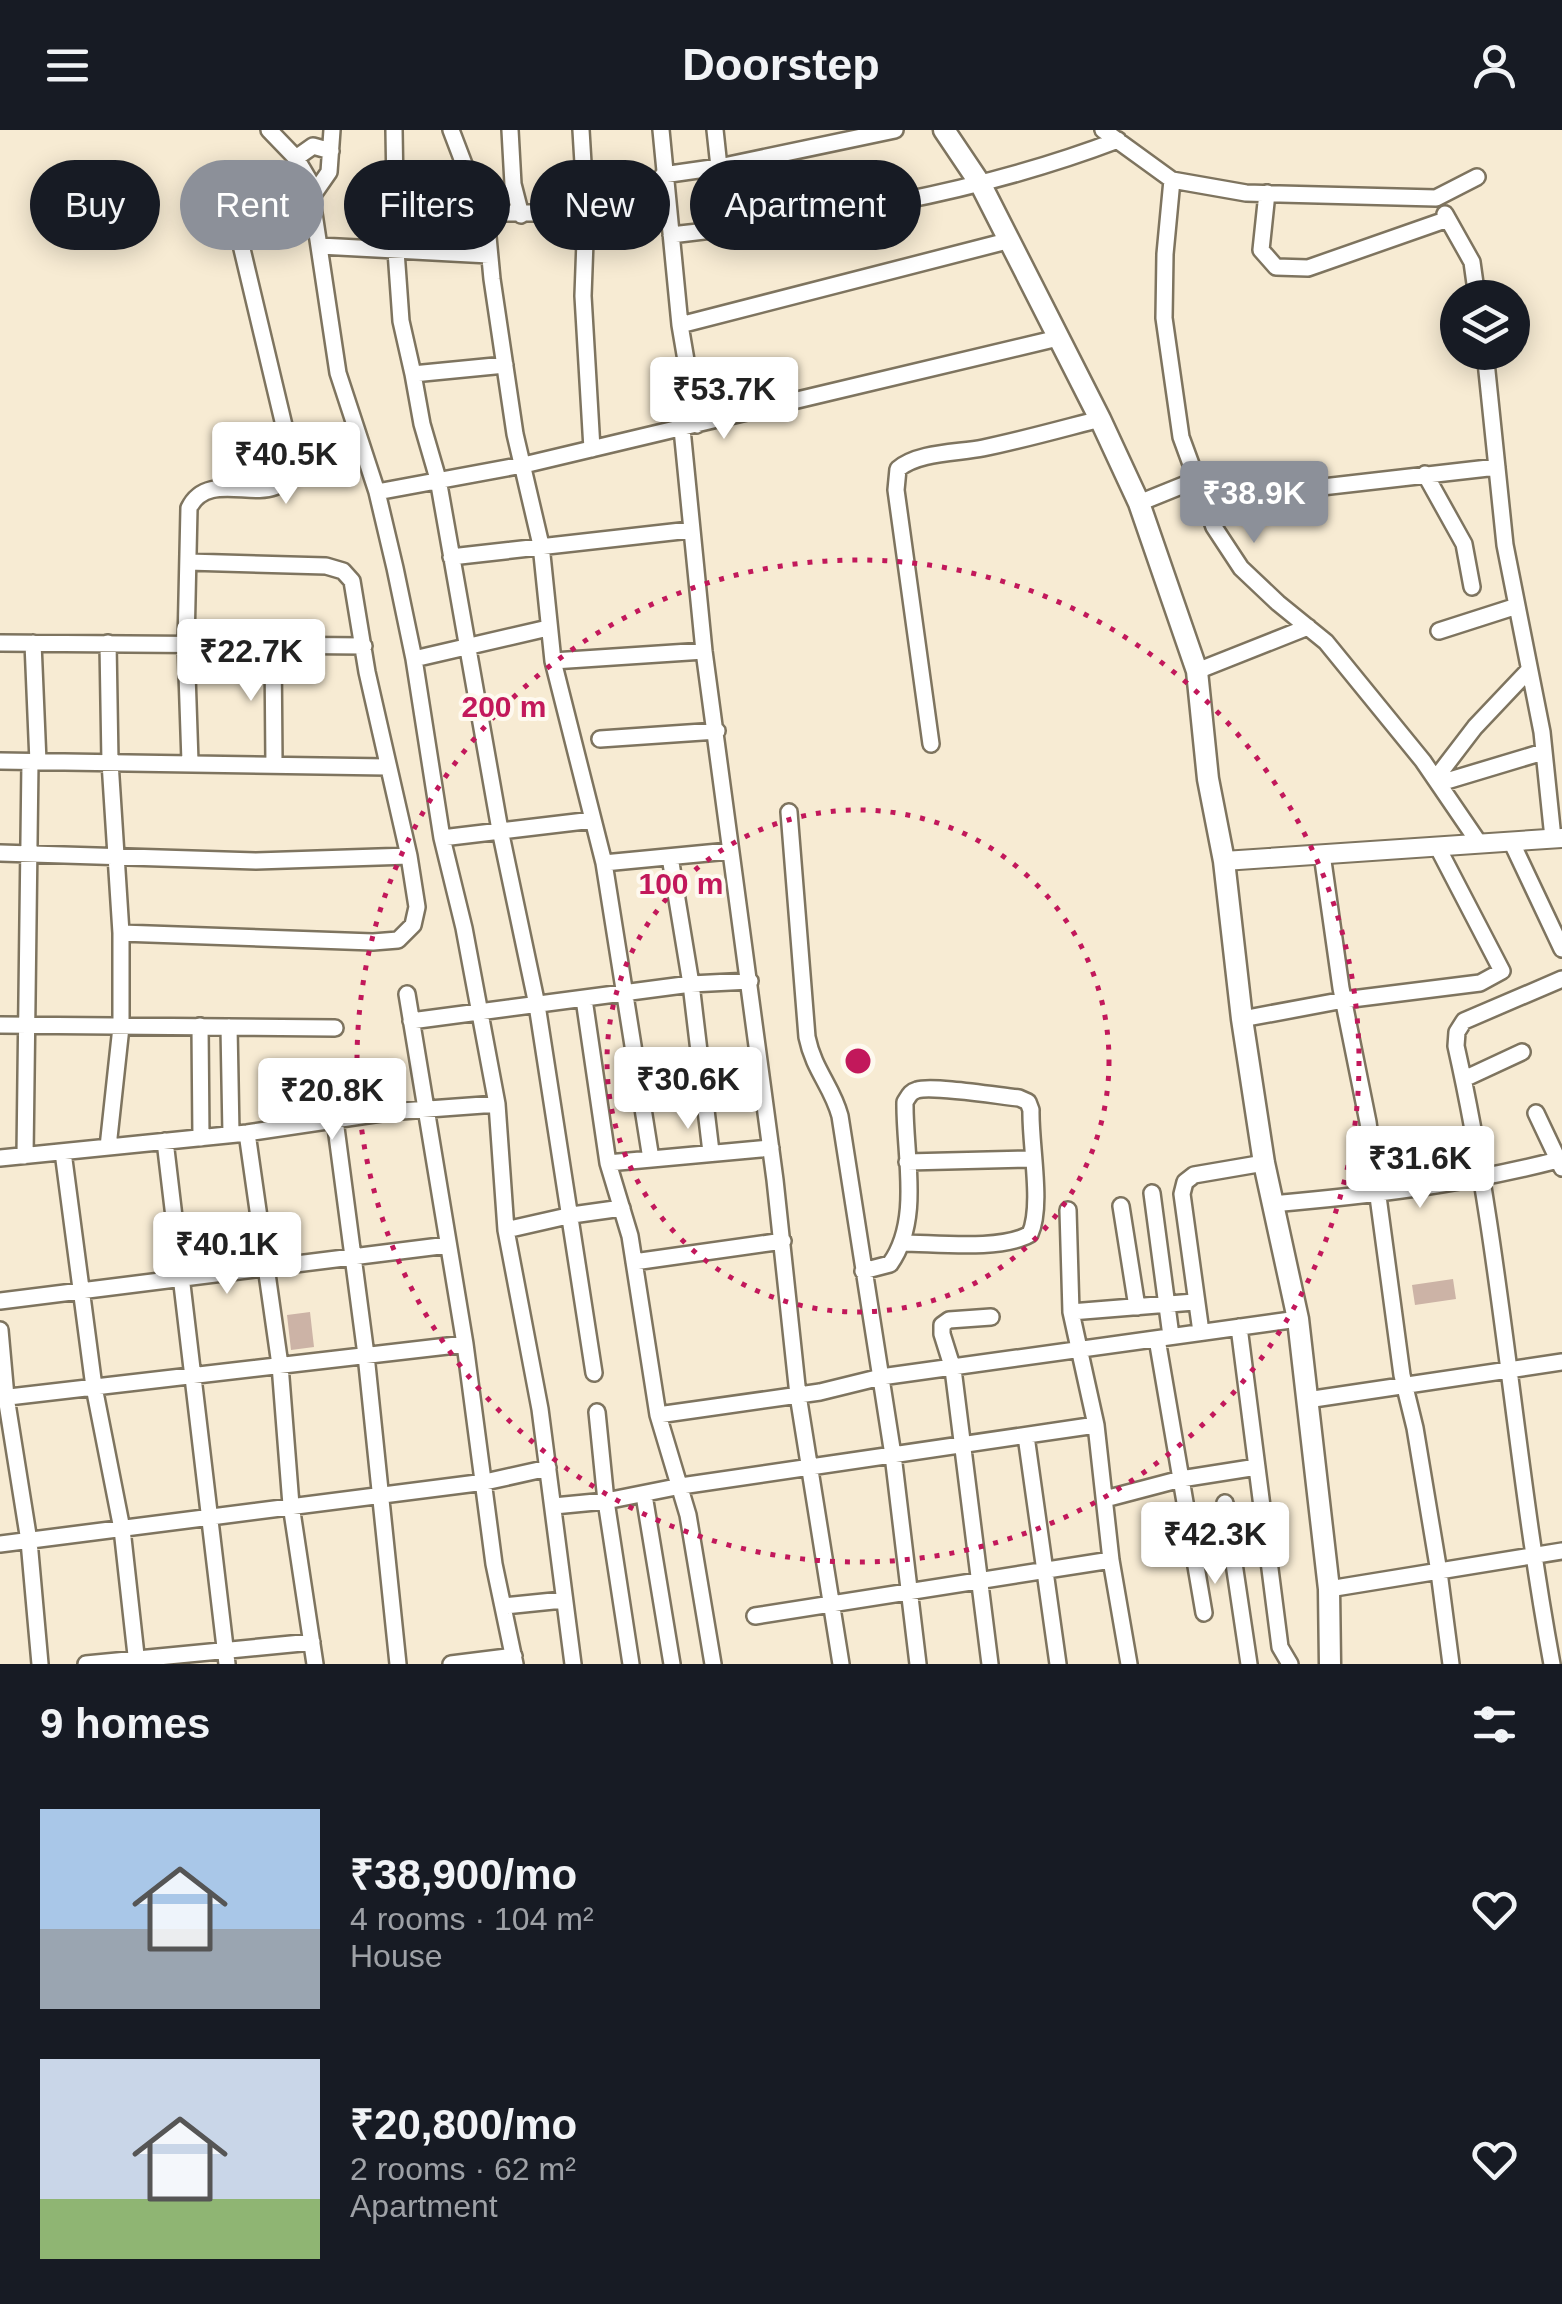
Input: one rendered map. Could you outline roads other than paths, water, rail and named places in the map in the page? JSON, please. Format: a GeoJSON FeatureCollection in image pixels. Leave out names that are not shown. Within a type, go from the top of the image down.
{"type":"FeatureCollection","features":[{"type":"Feature","properties":{"kind":"main road"},"geometry":{"type":"LineString","coordinates":[[944,130],[981,185],[1100,419],[1139,503],[1197,670],[1208,779],[1224,861],[1264,1164],[1298,1319],[1329,1589],[1330,1664]]}},
{"type":"Feature","properties":{"kind":"street"},"geometry":{"type":"LineString","coordinates":[[269,130],[296,158],[313,138],[331,151]]}},
{"type":"Feature","properties":{"kind":"street"},"geometry":{"type":"LineString","coordinates":[[324,179],[329,172],[332,130]]}},
{"type":"Feature","properties":{"kind":"street"},"geometry":{"type":"LineString","coordinates":[[394,130],[401,321],[422,424],[438,479],[500,830],[538,1005],[594,1373]]}},
{"type":"Feature","properties":{"kind":"street"},"geometry":{"type":"LineString","coordinates":[[451,130],[464,160]]}},
{"type":"Feature","properties":{"kind":"street"},"geometry":{"type":"LineString","coordinates":[[510,130],[520,214]]}},
{"type":"Feature","properties":{"kind":"street"},"geometry":{"type":"LineString","coordinates":[[581,130],[583,160]]}},
{"type":"Feature","properties":{"kind":"street"},"geometry":{"type":"LineString","coordinates":[[661,130],[662,160]]}},
{"type":"Feature","properties":{"kind":"street"},"geometry":{"type":"LineString","coordinates":[[716,130],[718,160]]}},
{"type":"Feature","properties":{"kind":"street"},"geometry":{"type":"LineString","coordinates":[[752,160],[895,130]]}},
{"type":"Feature","properties":{"kind":"street"},"geometry":{"type":"LineString","coordinates":[[671,235],[834,215],[981,185],[1052,165],[1110,135],[1172,180],[1267,194],[1436,198],[1477,177]]}},
{"type":"Feature","properties":{"kind":"street"},"geometry":{"type":"LineString","coordinates":[[1172,180],[1164,318],[1181,438],[1214,527],[1242,568],[1326,642],[1438,781],[1478,844]]}},
{"type":"Feature","properties":{"kind":"street"},"geometry":{"type":"LineString","coordinates":[[1267,194],[1261,250],[1276,267],[1308,268],[1448,219]]}},
{"type":"Feature","properties":{"kind":"street"},"geometry":{"type":"LineString","coordinates":[[1436,198],[1472,262],[1474,280]]}},
{"type":"Feature","properties":{"kind":"street"},"geometry":{"type":"LineString","coordinates":[[510,213],[530,214]]}},
{"type":"Feature","properties":{"kind":"street"},"geometry":{"type":"LineString","coordinates":[[670,228],[689,427],[690,530],[704,651],[783,1241],[798,1395],[842,1664]]}},
{"type":"Feature","properties":{"kind":"street"},"geometry":{"type":"LineString","coordinates":[[680,325],[1007,241]]}},
{"type":"Feature","properties":{"kind":"street"},"geometry":{"type":"LineString","coordinates":[[324,246],[489,255]]}},
{"type":"Feature","properties":{"kind":"street"},"geometry":{"type":"LineString","coordinates":[[190,762],[186,644],[189,508],[195,496],[207,488],[260,490],[280,486],[290,475],[289,442],[242,250]]}},
{"type":"Feature","properties":{"kind":"street"},"geometry":{"type":"LineString","coordinates":[[321,250],[338,373],[377,492],[414,658],[442,838],[497,1104],[506,1230],[554,1506],[574,1664]]}},
{"type":"Feature","properties":{"kind":"street"},"geometry":{"type":"LineString","coordinates":[[489,250],[520,466],[541,545],[553,662],[604,864],[651,1159]]}},
{"type":"Feature","properties":{"kind":"street"},"geometry":{"type":"LineString","coordinates":[[585,250],[583,296],[592,449]]}},
{"type":"Feature","properties":{"kind":"street"},"geometry":{"type":"LineString","coordinates":[[377,492],[520,466],[1058,338]]}},
{"type":"Feature","properties":{"kind":"street"},"geometry":{"type":"LineString","coordinates":[[414,374],[505,365]]}},
{"type":"Feature","properties":{"kind":"street"},"geometry":{"type":"LineString","coordinates":[[1224,861],[1558,838],[1505,545],[1487,370]]}},
{"type":"Feature","properties":{"kind":"street"},"geometry":{"type":"LineString","coordinates":[[931,744],[896,490],[898,469],[921,459],[984,448],[1100,419]]}},
{"type":"Feature","properties":{"kind":"street"},"geometry":{"type":"LineString","coordinates":[[1139,503],[1197,483],[1252,495],[1498,467]]}},
{"type":"Feature","properties":{"kind":"street"},"geometry":{"type":"LineString","coordinates":[[1425,474],[1464,544],[1472,587]]}},
{"type":"Feature","properties":{"kind":"street"},"geometry":{"type":"LineString","coordinates":[[452,557],[690,530]]}},
{"type":"Feature","properties":{"kind":"street"},"geometry":{"type":"LineString","coordinates":[[121,933],[398,940],[413,925],[417,907],[352,581],[344,571],[326,566],[188,562]]}},
{"type":"Feature","properties":{"kind":"street"},"geometry":{"type":"LineString","coordinates":[[1439,630],[1517,606]]}},
{"type":"Feature","properties":{"kind":"street"},"geometry":{"type":"LineString","coordinates":[[1197,670],[1308,627]]}},
{"type":"Feature","properties":{"kind":"street"},"geometry":{"type":"LineString","coordinates":[[414,658],[548,628]]}},
{"type":"Feature","properties":{"kind":"street"},"geometry":{"type":"LineString","coordinates":[[0,643],[364,646]]}},
{"type":"Feature","properties":{"kind":"street"},"geometry":{"type":"LineString","coordinates":[[25,1156],[33,643]]}},
{"type":"Feature","properties":{"kind":"street"},"geometry":{"type":"LineString","coordinates":[[108,643],[110,762],[121,933],[121,1028],[108,1147]]}},
{"type":"Feature","properties":{"kind":"street"},"geometry":{"type":"LineString","coordinates":[[273,645],[274,764]]}},
{"type":"Feature","properties":{"kind":"street"},"geometry":{"type":"LineString","coordinates":[[553,662],[704,651]]}},
{"type":"Feature","properties":{"kind":"street"},"geometry":{"type":"LineString","coordinates":[[1438,781],[1475,728],[1529,670]]}},
{"type":"Feature","properties":{"kind":"street"},"geometry":{"type":"LineString","coordinates":[[600,739],[717,731]]}},
{"type":"Feature","properties":{"kind":"street"},"geometry":{"type":"LineString","coordinates":[[1438,781],[1544,752]]}},
{"type":"Feature","properties":{"kind":"street"},"geometry":{"type":"LineString","coordinates":[[0,761],[387,767]]}},
{"type":"Feature","properties":{"kind":"street"},"geometry":{"type":"LineString","coordinates":[[789,812],[806,1037],[811,1060],[840,1116],[893,1456],[918,1664]]}},
{"type":"Feature","properties":{"kind":"street"},"geometry":{"type":"LineString","coordinates":[[442,838],[593,820]]}},
{"type":"Feature","properties":{"kind":"street"},"geometry":{"type":"LineString","coordinates":[[1510,841],[1562,949]]}},
{"type":"Feature","properties":{"kind":"street"},"geometry":{"type":"LineString","coordinates":[[1437,846],[1519,999]]}},
{"type":"Feature","properties":{"kind":"street"},"geometry":{"type":"LineString","coordinates":[[604,864],[729,851]]}},
{"type":"Feature","properties":{"kind":"street"},"geometry":{"type":"LineString","coordinates":[[0,853],[256,861],[409,856]]}},
{"type":"Feature","properties":{"kind":"street"},"geometry":{"type":"LineString","coordinates":[[1322,854],[1344,1000],[1368,1122],[1404,1383],[1439,1572],[1450,1664]]}},
{"type":"Feature","properties":{"kind":"street"},"geometry":{"type":"LineString","coordinates":[[670,857],[711,1152]]}},
{"type":"Feature","properties":{"kind":"street"},"geometry":{"type":"LineString","coordinates":[[1242,1019],[1344,1000],[1480,983],[1502,970]]}},
{"type":"Feature","properties":{"kind":"street"},"geometry":{"type":"LineString","coordinates":[[1552,1664],[1532,1556],[1512,1370],[1456,1046],[1457,1032],[1464,1020],[1562,979]]}},
{"type":"Feature","properties":{"kind":"street"},"geometry":{"type":"LineString","coordinates":[[411,1021],[690,984],[750,980]]}},
{"type":"Feature","properties":{"kind":"street"},"geometry":{"type":"LineString","coordinates":[[407,994],[465,1344],[494,1564],[515,1660],[451,1664]]}},
{"type":"Feature","properties":{"kind":"street"},"geometry":{"type":"LineString","coordinates":[[584,999],[608,1163],[634,1262],[658,1415],[681,1486],[712,1664]]}},
{"type":"Feature","properties":{"kind":"street"},"geometry":{"type":"LineString","coordinates":[[0,1024],[335,1028]]}},
{"type":"Feature","properties":{"kind":"street"},"geometry":{"type":"LineString","coordinates":[[200,1026],[201,1138]]}},
{"type":"Feature","properties":{"kind":"street"},"geometry":{"type":"LineString","coordinates":[[229,1027],[239,1134],[268,1270],[291,1506],[315,1664]]}},
{"type":"Feature","properties":{"kind":"street"},"geometry":{"type":"LineString","coordinates":[[1464,1079],[1522,1052]]}},
{"type":"Feature","properties":{"kind":"street"},"geometry":{"type":"LineString","coordinates":[[863,1272],[890,1264],[902,1242],[909,1206],[906,1102],[918,1089],[1006,1096],[1028,1102],[1034,1220],[1030,1234],[998,1242],[902,1242]]}},
{"type":"Feature","properties":{"kind":"street"},"geometry":{"type":"LineString","coordinates":[[0,1158],[239,1134],[428,1108],[497,1104]]}},
{"type":"Feature","properties":{"kind":"street"},"geometry":{"type":"LineString","coordinates":[[1272,1204],[1482,1180],[1560,1164],[1536,1113]]}},
{"type":"Feature","properties":{"kind":"street"},"geometry":{"type":"LineString","coordinates":[[335,1120],[366,1355],[398,1664]]}},
{"type":"Feature","properties":{"kind":"street"},"geometry":{"type":"LineString","coordinates":[[165,1141],[226,1658]]}},
{"type":"Feature","properties":{"kind":"street"},"geometry":{"type":"LineString","coordinates":[[608,1163],[771,1148]]}},
{"type":"Feature","properties":{"kind":"street"},"geometry":{"type":"LineString","coordinates":[[64,1152],[80,1292],[122,1529],[137,1660]]}},
{"type":"Feature","properties":{"kind":"street"},"geometry":{"type":"LineString","coordinates":[[907,1162],[1032,1159]]}},
{"type":"Feature","properties":{"kind":"street"},"geometry":{"type":"LineString","coordinates":[[1201,1332],[1182,1194],[1185,1182],[1194,1176],[1264,1164]]}},
{"type":"Feature","properties":{"kind":"street"},"geometry":{"type":"LineString","coordinates":[[1152,1193],[1168,1305],[1164,1337],[1181,1479],[1204,1612]]}},
{"type":"Feature","properties":{"kind":"street"},"geometry":{"type":"LineString","coordinates":[[1121,1206],[1137,1307]]}},
{"type":"Feature","properties":{"kind":"street"},"geometry":{"type":"LineString","coordinates":[[506,1230],[572,1214],[622,1208]]}},
{"type":"Feature","properties":{"kind":"street"},"geometry":{"type":"LineString","coordinates":[[1068,1210],[1071,1312],[1096,1425],[1111,1560],[1129,1664]]}},
{"type":"Feature","properties":{"kind":"street"},"geometry":{"type":"LineString","coordinates":[[634,1262],[783,1241]]}},
{"type":"Feature","properties":{"kind":"street"},"geometry":{"type":"LineString","coordinates":[[0,1301],[448,1245]]}},
{"type":"Feature","properties":{"kind":"street"},"geometry":{"type":"LineString","coordinates":[[1071,1312],[1194,1302]]}},
{"type":"Feature","properties":{"kind":"street"},"geometry":{"type":"LineString","coordinates":[[990,1664],[953,1369],[942,1325],[949,1320],[991,1317]]}},
{"type":"Feature","properties":{"kind":"street"},"geometry":{"type":"LineString","coordinates":[[658,1415],[798,1395],[881,1377],[1298,1319]]}},
{"type":"Feature","properties":{"kind":"street"},"geometry":{"type":"LineString","coordinates":[[1239,1327],[1280,1647],[1290,1664]]}},
{"type":"Feature","properties":{"kind":"street"},"geometry":{"type":"LineString","coordinates":[[0,1330],[3,1398],[29,1540],[40,1664]]}},
{"type":"Feature","properties":{"kind":"street"},"geometry":{"type":"LineString","coordinates":[[3,1398],[465,1344]]}},
{"type":"Feature","properties":{"kind":"street"},"geometry":{"type":"LineString","coordinates":[[1307,1400],[1562,1362]]}},
{"type":"Feature","properties":{"kind":"street"},"geometry":{"type":"LineString","coordinates":[[597,1412],[631,1664]]}},
{"type":"Feature","properties":{"kind":"street"},"geometry":{"type":"LineString","coordinates":[[554,1506],[1096,1425]]}},
{"type":"Feature","properties":{"kind":"street"},"geometry":{"type":"LineString","coordinates":[[1026,1436],[1058,1664]]}},
{"type":"Feature","properties":{"kind":"street"},"geometry":{"type":"LineString","coordinates":[[1105,1499],[1181,1479],[1258,1466]]}},
{"type":"Feature","properties":{"kind":"street"},"geometry":{"type":"LineString","coordinates":[[0,1544],[485,1482],[548,1468]]}},
{"type":"Feature","properties":{"kind":"street"},"geometry":{"type":"LineString","coordinates":[[644,1494],[672,1664]]}},
{"type":"Feature","properties":{"kind":"street"},"geometry":{"type":"LineString","coordinates":[[1225,1504],[1249,1664]]}},
{"type":"Feature","properties":{"kind":"street"},"geometry":{"type":"LineString","coordinates":[[1329,1589],[1562,1551]]}},
{"type":"Feature","properties":{"kind":"street"},"geometry":{"type":"LineString","coordinates":[[754,1616],[1111,1560]]}},
{"type":"Feature","properties":{"kind":"street"},"geometry":{"type":"LineString","coordinates":[[504,1606],[564,1600]]}},
{"type":"Feature","properties":{"kind":"street"},"geometry":{"type":"LineString","coordinates":[[86,1664],[226,1658],[312,1642]]}}]}
